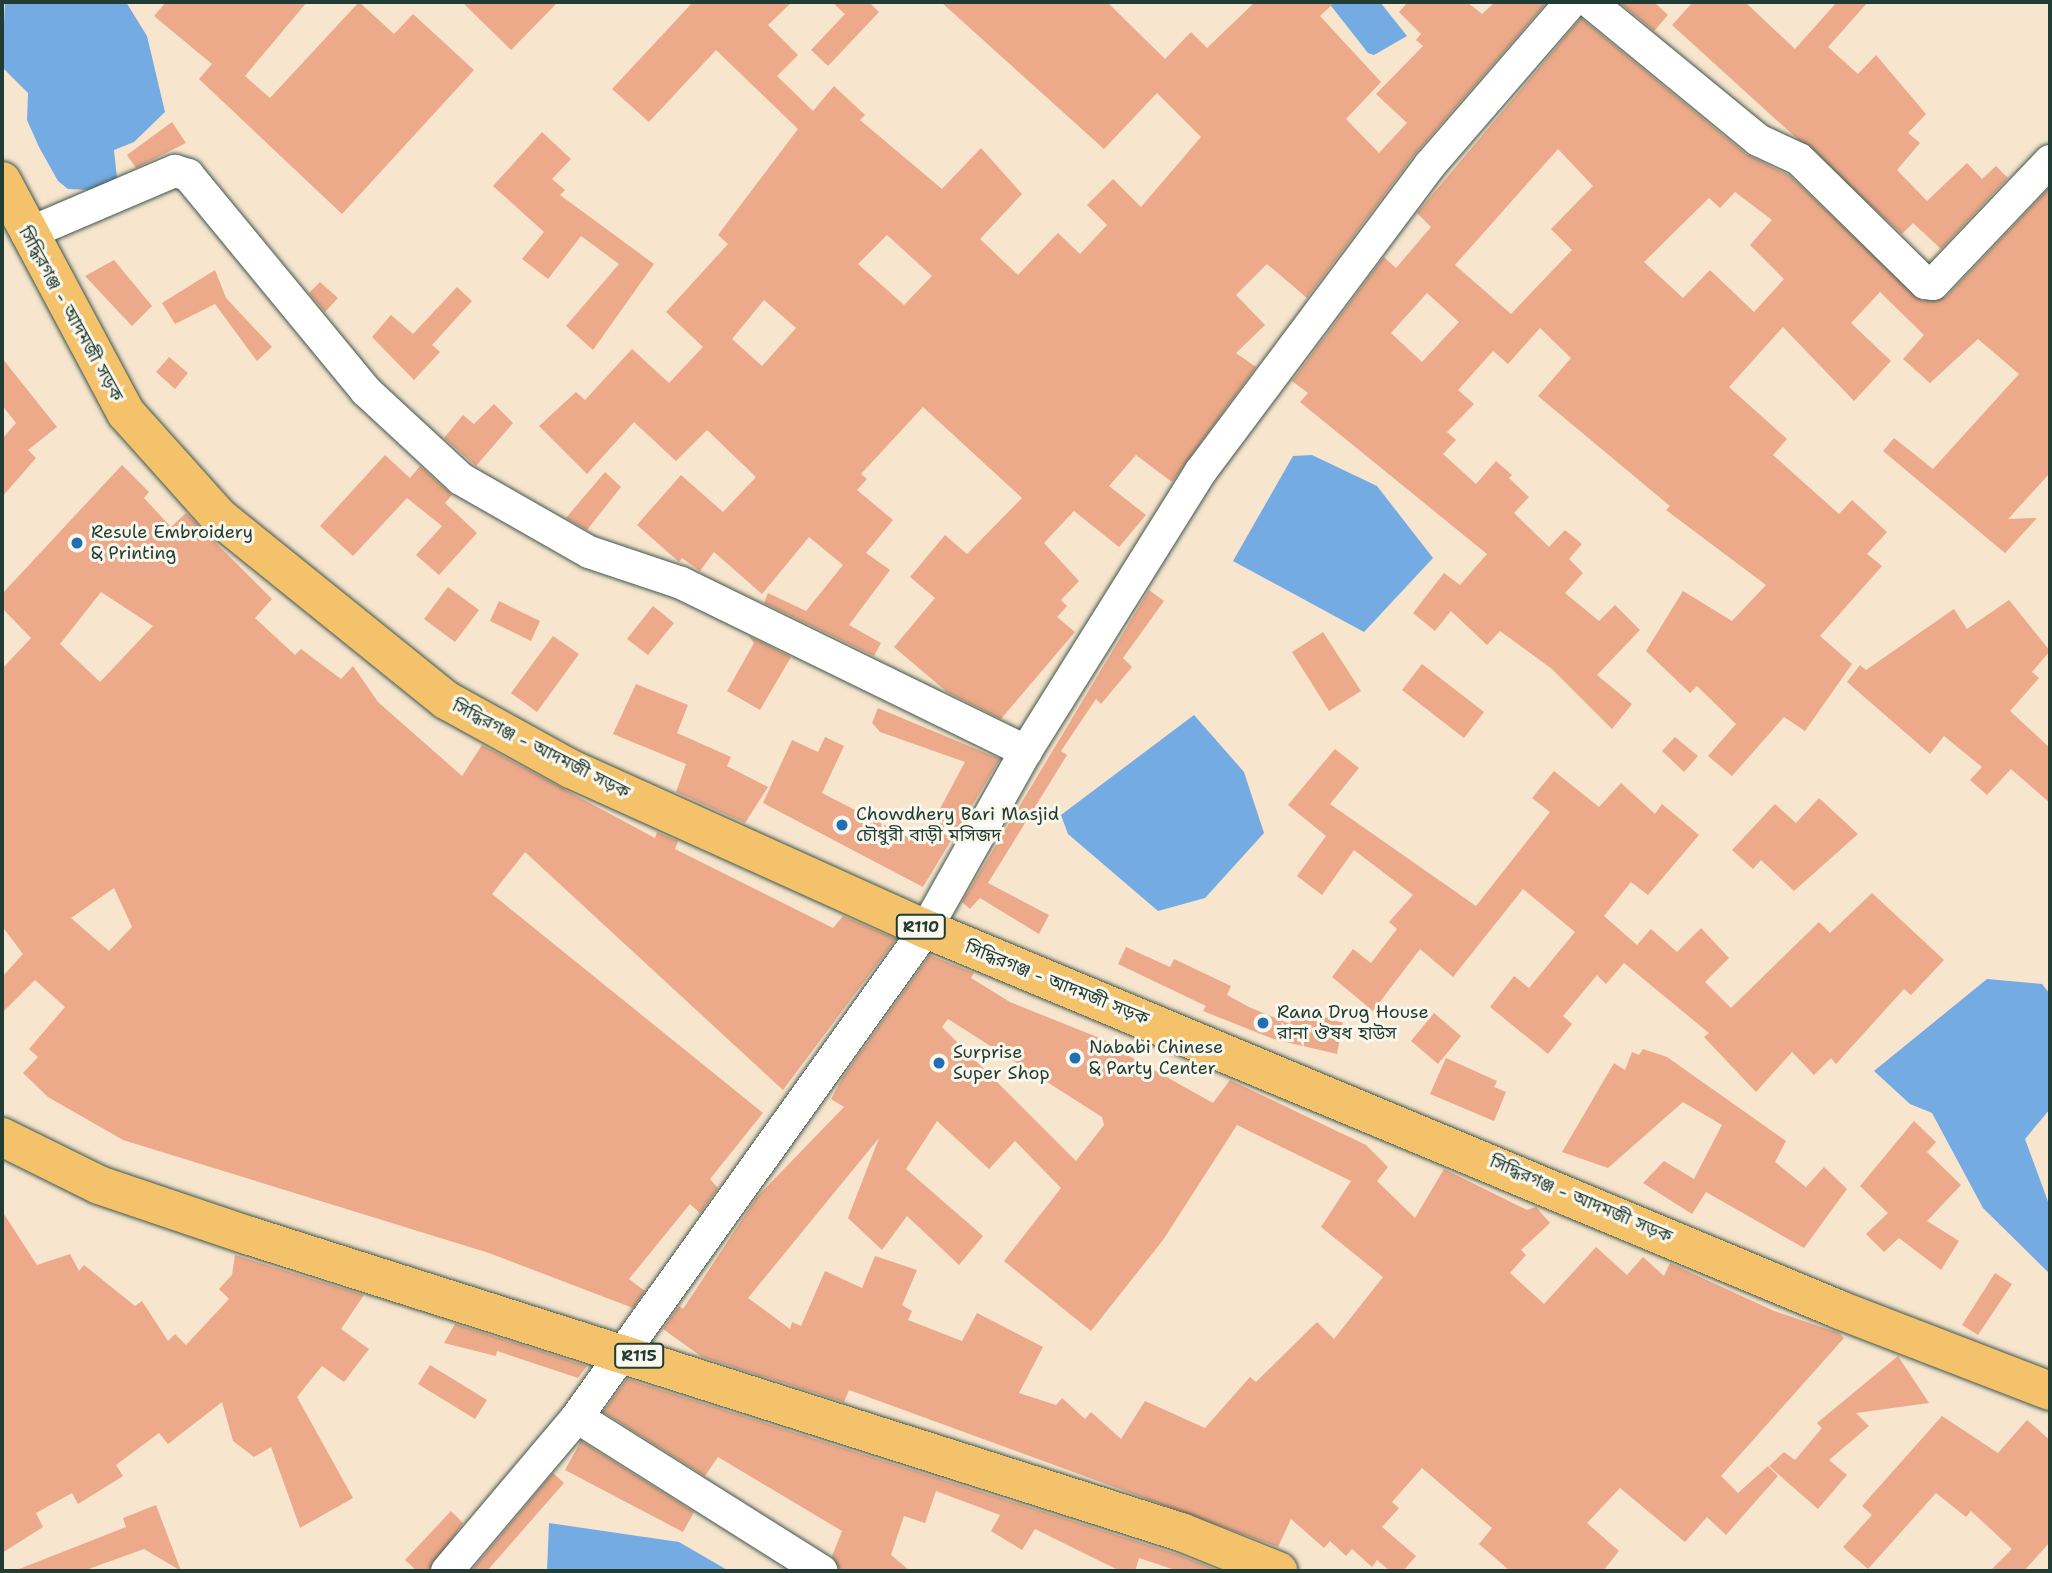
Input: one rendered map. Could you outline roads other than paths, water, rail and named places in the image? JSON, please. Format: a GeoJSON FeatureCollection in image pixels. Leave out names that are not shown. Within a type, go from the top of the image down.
{"type":"FeatureCollection","features":[{"type":"Feature","properties":{"kind":"main road","name":"সিদ্ধিরগঞ্জ - আদমজী সড়ক"},"geometry":{"type":"LineString","coordinates":[[2,181],[27,234],[126,414],[219,517],[387,657],[446,700],[570,769],[926,929],[1840,1310],[2050,1391]]}},
{"type":"Feature","properties":{"kind":"main road","name":"R115"},"geometry":{"type":"LineString","coordinates":[[2,1137],[112,1189],[621,1350],[1181,1532],[1278,1571]]}},
{"type":"Feature","properties":{"kind":"street"},"geometry":{"type":"LineString","coordinates":[[447,1571],[577,1417],[621,1350],[926,929],[1026,751],[1201,471],[1430,164],[1571,2]]}},
{"type":"Feature","properties":{"kind":"street"},"geometry":{"type":"LineString","coordinates":[[1590,2],[1758,140],[1799,159],[1926,283],[1933,284],[2050,161]]}},
{"type":"Feature","properties":{"kind":"street"},"geometry":{"type":"LineString","coordinates":[[27,234],[175,171],[188,175],[366,391],[461,479],[589,552],[681,583],[1026,751]]}},
{"type":"Feature","properties":{"kind":"street"},"geometry":{"type":"LineString","coordinates":[[577,1417],[822,1571]]}},
{"type":"Feature","properties":{"kind":"water"},"geometry":{"type":"Polygon","coordinates":[[[5,2],[126,2],[147,36],[165,112],[134,142],[114,150],[117,178],[94,190],[68,189],[58,181],[27,120],[28,93],[2,67],[5,2]]]}},
{"type":"Feature","properties":{"kind":"water"},"geometry":{"type":"Polygon","coordinates":[[[1328,2],[1380,2],[1407,36],[1374,55],[1368,53],[1328,2]]]}},
{"type":"Feature","properties":{"kind":"water"},"geometry":{"type":"Polygon","coordinates":[[[1312,455],[1377,486],[1433,558],[1364,632],[1233,561],[1293,456],[1312,455]]]}},
{"type":"Feature","properties":{"kind":"water"},"geometry":{"type":"Polygon","coordinates":[[[1194,715],[1244,772],[1264,833],[1205,898],[1158,911],[1068,834],[1061,815],[1194,715]]]}},
{"type":"Feature","properties":{"kind":"water"},"geometry":{"type":"Polygon","coordinates":[[[1987,979],[2042,984],[2050,994],[2050,1109],[2025,1139],[2050,1207],[2050,1274],[1983,1208],[1932,1113],[1910,1104],[1874,1071],[1987,979]]]}},
{"type":"Feature","properties":{"kind":"water"},"geometry":{"type":"Polygon","coordinates":[[[549,1523],[679,1542],[729,1571],[547,1571],[549,1523]]]}},
{"type":"Feature","properties":{"kind":"place","name":"Resule Embroidery & Printing"},"geometry":{"type":"Point","coordinates":[77,543]}},
{"type":"Feature","properties":{"kind":"place","name":"Chowdhery Bari Masjid চৌধুরী বাড়ী মসিজদ"},"geometry":{"type":"Point","coordinates":[842,825]}},
{"type":"Feature","properties":{"kind":"place","name":"Rana Drug House রানা ঔষধ হাউস"},"geometry":{"type":"Point","coordinates":[1263,1023]}},
{"type":"Feature","properties":{"kind":"place","name":"Nababi Chinese & Party Center"},"geometry":{"type":"Point","coordinates":[1075,1058]}},
{"type":"Feature","properties":{"kind":"place","name":"Surprise Super Shop"},"geometry":{"type":"Point","coordinates":[939,1063]}}]}
